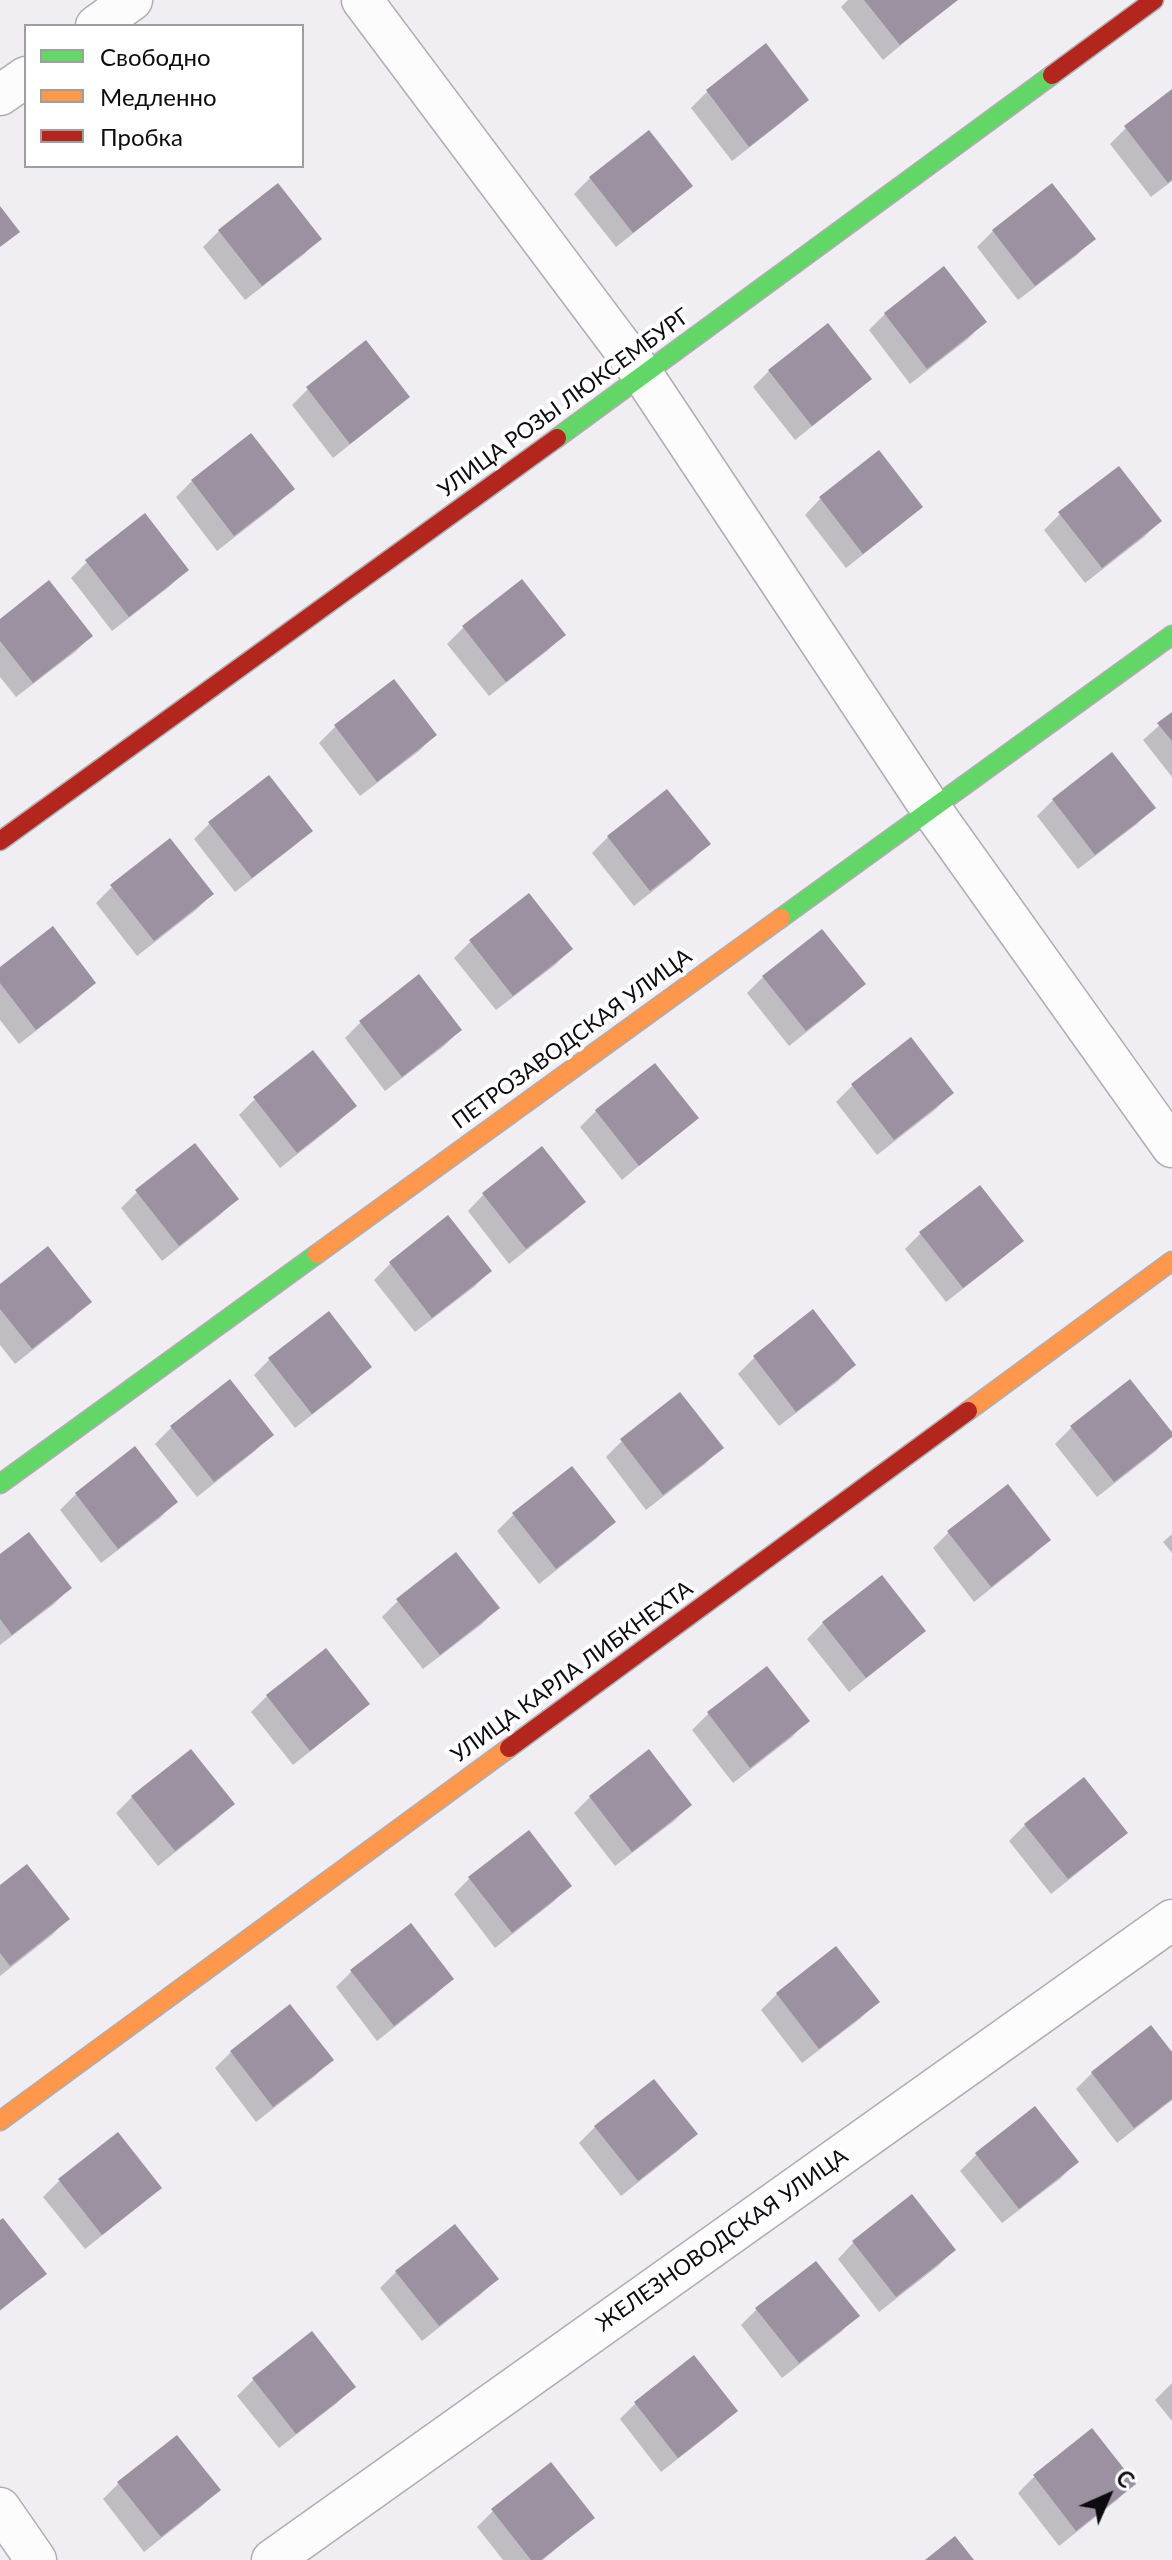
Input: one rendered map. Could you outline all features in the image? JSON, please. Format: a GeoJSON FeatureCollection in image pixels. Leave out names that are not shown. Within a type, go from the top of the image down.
{"type":"FeatureCollection","features":[{"type":"Feature","properties":{"kind":"street"},"geometry":{"type":"LineString","coordinates":[[99,24],[132,0]]}},
{"type":"Feature","properties":{"kind":"street"},"geometry":{"type":"LineString","coordinates":[[362,0],[643,375],[931,809],[1172,1147]]}},
{"type":"Feature","properties":{"kind":"street","name":"УЛИЦА РОЗЫ ЛЮКСЕМБУРГ"},"geometry":{"type":"LineString","coordinates":[[0,841],[1154,0]]}},
{"type":"Feature","properties":{"kind":"street"},"geometry":{"type":"LineString","coordinates":[[0,95],[24,78]]}},
{"type":"Feature","properties":{"kind":"street","name":"ПЕТРОЗАВОДСКАЯ УЛИЦА"},"geometry":{"type":"LineString","coordinates":[[0,1484],[1172,635]]}},
{"type":"Feature","properties":{"kind":"street","name":"УЛИЦА КАРЛА ЛИБКНЕХТА"},"geometry":{"type":"LineString","coordinates":[[0,2121],[1172,1261]]}},
{"type":"Feature","properties":{"kind":"street","name":"ЖЕЛЕЗНОВОДСКАЯ УЛИЦА"},"geometry":{"type":"LineString","coordinates":[[272,2560],[1172,1920]]}},
{"type":"Feature","properties":{"kind":"street"},"geometry":{"type":"LineString","coordinates":[[0,2508],[36,2560]]}},
{"type":"Feature","properties":{"kind":"building"},"geometry":{"type":"Polygon","coordinates":[[[864,0],[958,0],[900,45],[864,0]]]}},
{"type":"Feature","properties":{"kind":"building"},"geometry":{"type":"Polygon","coordinates":[[[766,43],[809,100],[749,147],[706,90],[766,43]]]}},
{"type":"Feature","properties":{"kind":"building"},"geometry":{"type":"Polygon","coordinates":[[[1172,89],[1172,179],[1168,183],[1124,126],[1172,89]]]}},
{"type":"Feature","properties":{"kind":"building"},"geometry":{"type":"Polygon","coordinates":[[[649,130],[693,186],[633,233],[589,177],[649,130]]]}},
{"type":"Feature","properties":{"kind":"building"},"geometry":{"type":"Polygon","coordinates":[[[278,183],[322,239],[262,286],[218,230],[278,183]]]}},
{"type":"Feature","properties":{"kind":"building"},"geometry":{"type":"Polygon","coordinates":[[[1052,183],[1096,239],[1035,286],[992,230],[1052,183]]]}},
{"type":"Feature","properties":{"kind":"building"},"geometry":{"type":"Polygon","coordinates":[[[0,206],[20,232],[0,247],[0,206]]]}},
{"type":"Feature","properties":{"kind":"building"},"geometry":{"type":"Polygon","coordinates":[[[944,266],[987,322],[927,369],[884,313],[944,266]]]}},
{"type":"Feature","properties":{"kind":"building"},"geometry":{"type":"Polygon","coordinates":[[[828,323],[872,379],[812,426],[768,370],[828,323]]]}},
{"type":"Feature","properties":{"kind":"building"},"geometry":{"type":"Polygon","coordinates":[[[366,340],[410,397],[350,444],[306,387],[366,340]]]}},
{"type":"Feature","properties":{"kind":"building"},"geometry":{"type":"Polygon","coordinates":[[[251,433],[295,489],[234,536],[191,480],[251,433]]]}},
{"type":"Feature","properties":{"kind":"building"},"geometry":{"type":"Polygon","coordinates":[[[879,450],[923,507],[863,554],[819,497],[879,450]]]}},
{"type":"Feature","properties":{"kind":"building"},"geometry":{"type":"Polygon","coordinates":[[[1119,466],[1162,521],[1102,568],[1058,512],[1119,466]]]}},
{"type":"Feature","properties":{"kind":"building"},"geometry":{"type":"Polygon","coordinates":[[[145,513],[189,570],[129,617],[85,560],[145,513]]]}},
{"type":"Feature","properties":{"kind":"building"},"geometry":{"type":"Polygon","coordinates":[[[522,579],[566,635],[506,682],[462,626],[522,579]]]}},
{"type":"Feature","properties":{"kind":"building"},"geometry":{"type":"Polygon","coordinates":[[[49,580],[93,636],[33,683],[0,641],[0,619],[49,580]]]}},
{"type":"Feature","properties":{"kind":"building"},"geometry":{"type":"Polygon","coordinates":[[[394,679],[437,735],[377,782],[334,725],[394,679]]]}},
{"type":"Feature","properties":{"kind":"building"},"geometry":{"type":"Polygon","coordinates":[[[1172,712],[1172,741],[1157,723],[1172,712]]]}},
{"type":"Feature","properties":{"kind":"building"},"geometry":{"type":"Polygon","coordinates":[[[1112,752],[1156,808],[1095,855],[1052,799],[1112,752]]]}},
{"type":"Feature","properties":{"kind":"building"},"geometry":{"type":"Polygon","coordinates":[[[269,775],[313,831],[252,878],[208,822],[269,775]]]}},
{"type":"Feature","properties":{"kind":"building"},"geometry":{"type":"Polygon","coordinates":[[[667,789],[711,844],[650,891],[607,836],[667,789]]]}},
{"type":"Feature","properties":{"kind":"building"},"geometry":{"type":"Polygon","coordinates":[[[170,838],[214,894],[154,941],[110,885],[170,838]]]}},
{"type":"Feature","properties":{"kind":"building"},"geometry":{"type":"Polygon","coordinates":[[[529,893],[573,949],[513,996],[469,940],[529,893]]]}},
{"type":"Feature","properties":{"kind":"building"},"geometry":{"type":"Polygon","coordinates":[[[53,926],[96,983],[36,1030],[0,983],[0,967],[53,926]]]}},
{"type":"Feature","properties":{"kind":"building"},"geometry":{"type":"Polygon","coordinates":[[[822,929],[866,984],[806,1031],[762,976],[822,929]]]}},
{"type":"Feature","properties":{"kind":"building"},"geometry":{"type":"Polygon","coordinates":[[[419,974],[462,1030],[402,1077],[359,1021],[419,974]]]}},
{"type":"Feature","properties":{"kind":"building"},"geometry":{"type":"Polygon","coordinates":[[[911,1037],[954,1093],[894,1140],[851,1084],[911,1037]]]}},
{"type":"Feature","properties":{"kind":"building"},"geometry":{"type":"Polygon","coordinates":[[[313,1050],[357,1106],[297,1153],[253,1097],[313,1050]]]}},
{"type":"Feature","properties":{"kind":"building"},"geometry":{"type":"Polygon","coordinates":[[[655,1063],[699,1118],[639,1166],[595,1110],[655,1063]]]}},
{"type":"Feature","properties":{"kind":"building"},"geometry":{"type":"Polygon","coordinates":[[[195,1143],[239,1199],[179,1246],[135,1190],[195,1143]]]}},
{"type":"Feature","properties":{"kind":"building"},"geometry":{"type":"Polygon","coordinates":[[[542,1146],[586,1202],[526,1249],[482,1193],[542,1146]]]}},
{"type":"Feature","properties":{"kind":"building"},"geometry":{"type":"Polygon","coordinates":[[[980,1185],[1024,1241],[963,1288],[919,1232],[980,1185]]]}},
{"type":"Feature","properties":{"kind":"building"},"geometry":{"type":"Polygon","coordinates":[[[448,1215],[492,1271],[432,1318],[389,1262],[448,1215]]]}},
{"type":"Feature","properties":{"kind":"building"},"geometry":{"type":"Polygon","coordinates":[[[48,1246],[92,1302],[32,1349],[0,1309],[0,1284],[48,1246]]]}},
{"type":"Feature","properties":{"kind":"building"},"geometry":{"type":"Polygon","coordinates":[[[813,1309],[856,1365],[796,1412],[753,1356],[813,1309]]]}},
{"type":"Feature","properties":{"kind":"building"},"geometry":{"type":"Polygon","coordinates":[[[329,1311],[372,1367],[312,1414],[268,1358],[329,1311]]]}},
{"type":"Feature","properties":{"kind":"building"},"geometry":{"type":"Polygon","coordinates":[[[230,1379],[274,1435],[214,1482],[170,1426],[230,1379]]]}},
{"type":"Feature","properties":{"kind":"building"},"geometry":{"type":"Polygon","coordinates":[[[1130,1379],[1172,1432],[1172,1437],[1114,1482],[1070,1426],[1130,1379]]]}},
{"type":"Feature","properties":{"kind":"building"},"geometry":{"type":"Polygon","coordinates":[[[680,1392],[724,1448],[663,1495],[620,1439],[680,1392]]]}},
{"type":"Feature","properties":{"kind":"building"},"geometry":{"type":"Polygon","coordinates":[[[135,1446],[178,1502],[118,1549],[75,1493],[135,1446]]]}},
{"type":"Feature","properties":{"kind":"building"},"geometry":{"type":"Polygon","coordinates":[[[572,1466],[616,1522],[556,1569],[512,1513],[572,1466]]]}},
{"type":"Feature","properties":{"kind":"building"},"geometry":{"type":"Polygon","coordinates":[[[1008,1484],[1051,1540],[991,1587],[947,1531],[1008,1484]]]}},
{"type":"Feature","properties":{"kind":"building"},"geometry":{"type":"Polygon","coordinates":[[[29,1532],[72,1588],[12,1635],[0,1619],[0,1554],[29,1532]]]}},
{"type":"Feature","properties":{"kind":"building"},"geometry":{"type":"Polygon","coordinates":[[[456,1552],[500,1608],[440,1655],[396,1599],[456,1552]]]}},
{"type":"Feature","properties":{"kind":"building"},"geometry":{"type":"Polygon","coordinates":[[[882,1575],[926,1631],[866,1678],[822,1622],[882,1575]]]}},
{"type":"Feature","properties":{"kind":"building"},"geometry":{"type":"Polygon","coordinates":[[[326,1648],[370,1704],[310,1751],[266,1695],[326,1648]]]}},
{"type":"Feature","properties":{"kind":"building"},"geometry":{"type":"Polygon","coordinates":[[[767,1666],[810,1721],[750,1768],[707,1712],[767,1666]]]}},
{"type":"Feature","properties":{"kind":"building"},"geometry":{"type":"Polygon","coordinates":[[[191,1749],[235,1804],[175,1851],[131,1796],[191,1749]]]}},
{"type":"Feature","properties":{"kind":"building"},"geometry":{"type":"Polygon","coordinates":[[[649,1749],[692,1805],[632,1852],[589,1796],[649,1749]]]}},
{"type":"Feature","properties":{"kind":"building"},"geometry":{"type":"Polygon","coordinates":[[[1084,1777],[1128,1833],[1068,1879],[1024,1824],[1084,1777]]]}},
{"type":"Feature","properties":{"kind":"building"},"geometry":{"type":"Polygon","coordinates":[[[529,1830],[572,1886],[512,1933],[468,1877],[529,1830]]]}},
{"type":"Feature","properties":{"kind":"building"},"geometry":{"type":"Polygon","coordinates":[[[27,1864],[70,1919],[10,1966],[0,1953],[0,1885],[27,1864]]]}},
{"type":"Feature","properties":{"kind":"building"},"geometry":{"type":"Polygon","coordinates":[[[411,1923],[454,1979],[394,2026],[350,1970],[411,1923]]]}},
{"type":"Feature","properties":{"kind":"building"},"geometry":{"type":"Polygon","coordinates":[[[836,1946],[880,2002],[819,2049],[776,1993],[836,1946]]]}},
{"type":"Feature","properties":{"kind":"building"},"geometry":{"type":"Polygon","coordinates":[[[290,2004],[334,2060],[273,2107],[230,2051],[290,2004]]]}},
{"type":"Feature","properties":{"kind":"building"},"geometry":{"type":"Polygon","coordinates":[[[1151,2025],[1172,2052],[1172,2099],[1134,2128],[1091,2072],[1151,2025]]]}},
{"type":"Feature","properties":{"kind":"building"},"geometry":{"type":"Polygon","coordinates":[[[654,2079],[698,2134],[638,2181],[594,2126],[654,2079]]]}},
{"type":"Feature","properties":{"kind":"building"},"geometry":{"type":"Polygon","coordinates":[[[1035,2106],[1079,2162],[1019,2209],[975,2153],[1035,2106]]]}},
{"type":"Feature","properties":{"kind":"building"},"geometry":{"type":"Polygon","coordinates":[[[118,2132],[162,2188],[102,2235],[58,2179],[118,2132]]]}},
{"type":"Feature","properties":{"kind":"building"},"geometry":{"type":"Polygon","coordinates":[[[912,2194],[956,2250],[896,2297],[852,2241],[912,2194]]]}},
{"type":"Feature","properties":{"kind":"building"},"geometry":{"type":"Polygon","coordinates":[[[3,2218],[47,2274],[0,2310],[0,2220],[3,2218]]]}},
{"type":"Feature","properties":{"kind":"building"},"geometry":{"type":"Polygon","coordinates":[[[455,2224],[499,2279],[439,2326],[395,2271],[455,2224]]]}},
{"type":"Feature","properties":{"kind":"building"},"geometry":{"type":"Polygon","coordinates":[[[816,2261],[860,2316],[799,2363],[755,2308],[816,2261]]]}},
{"type":"Feature","properties":{"kind":"building"},"geometry":{"type":"Polygon","coordinates":[[[312,2331],[356,2387],[296,2434],[252,2378],[312,2331]]]}},
{"type":"Feature","properties":{"kind":"building"},"geometry":{"type":"Polygon","coordinates":[[[694,2355],[738,2411],[678,2458],[634,2402],[694,2355]]]}},
{"type":"Feature","properties":{"kind":"building"},"geometry":{"type":"Polygon","coordinates":[[[1092,2428],[1136,2484],[1076,2531],[1033,2475],[1092,2428]]]}},
{"type":"Feature","properties":{"kind":"building"},"geometry":{"type":"Polygon","coordinates":[[[177,2435],[221,2490],[161,2537],[117,2482],[177,2435]]]}},
{"type":"Feature","properties":{"kind":"building"},"geometry":{"type":"Polygon","coordinates":[[[551,2462],[595,2518],[541,2560],[531,2560],[491,2509],[551,2462]]]}},
{"type":"Feature","properties":{"kind":"building"},"geometry":{"type":"Polygon","coordinates":[[[955,2536],[974,2560],[925,2560],[955,2536]]]}},
{"type":"Feature","properties":{"kind":"traffic: fast"},"geometry":{"type":"LineString","coordinates":[[557,438],[1052,75]]}},
{"type":"Feature","properties":{"kind":"traffic: fast"},"geometry":{"type":"LineString","coordinates":[[781,918],[1172,635]]}},
{"type":"Feature","properties":{"kind":"traffic: fast"},"geometry":{"type":"LineString","coordinates":[[0,1484],[317,1254]]}},
{"type":"Feature","properties":{"kind":"traffic: slow"},"geometry":{"type":"LineString","coordinates":[[317,1254],[781,918]]}},
{"type":"Feature","properties":{"kind":"traffic: slow"},"geometry":{"type":"LineString","coordinates":[[968,1411],[1172,1261]]}},
{"type":"Feature","properties":{"kind":"traffic: slow"},"geometry":{"type":"LineString","coordinates":[[0,2121],[509,1748]]}},
{"type":"Feature","properties":{"kind":"traffic: jam"},"geometry":{"type":"LineString","coordinates":[[1052,75],[1154,0]]}},
{"type":"Feature","properties":{"kind":"traffic: jam"},"geometry":{"type":"LineString","coordinates":[[0,841],[557,438]]}},
{"type":"Feature","properties":{"kind":"traffic: jam"},"geometry":{"type":"LineString","coordinates":[[509,1748],[968,1411]]}}]}
